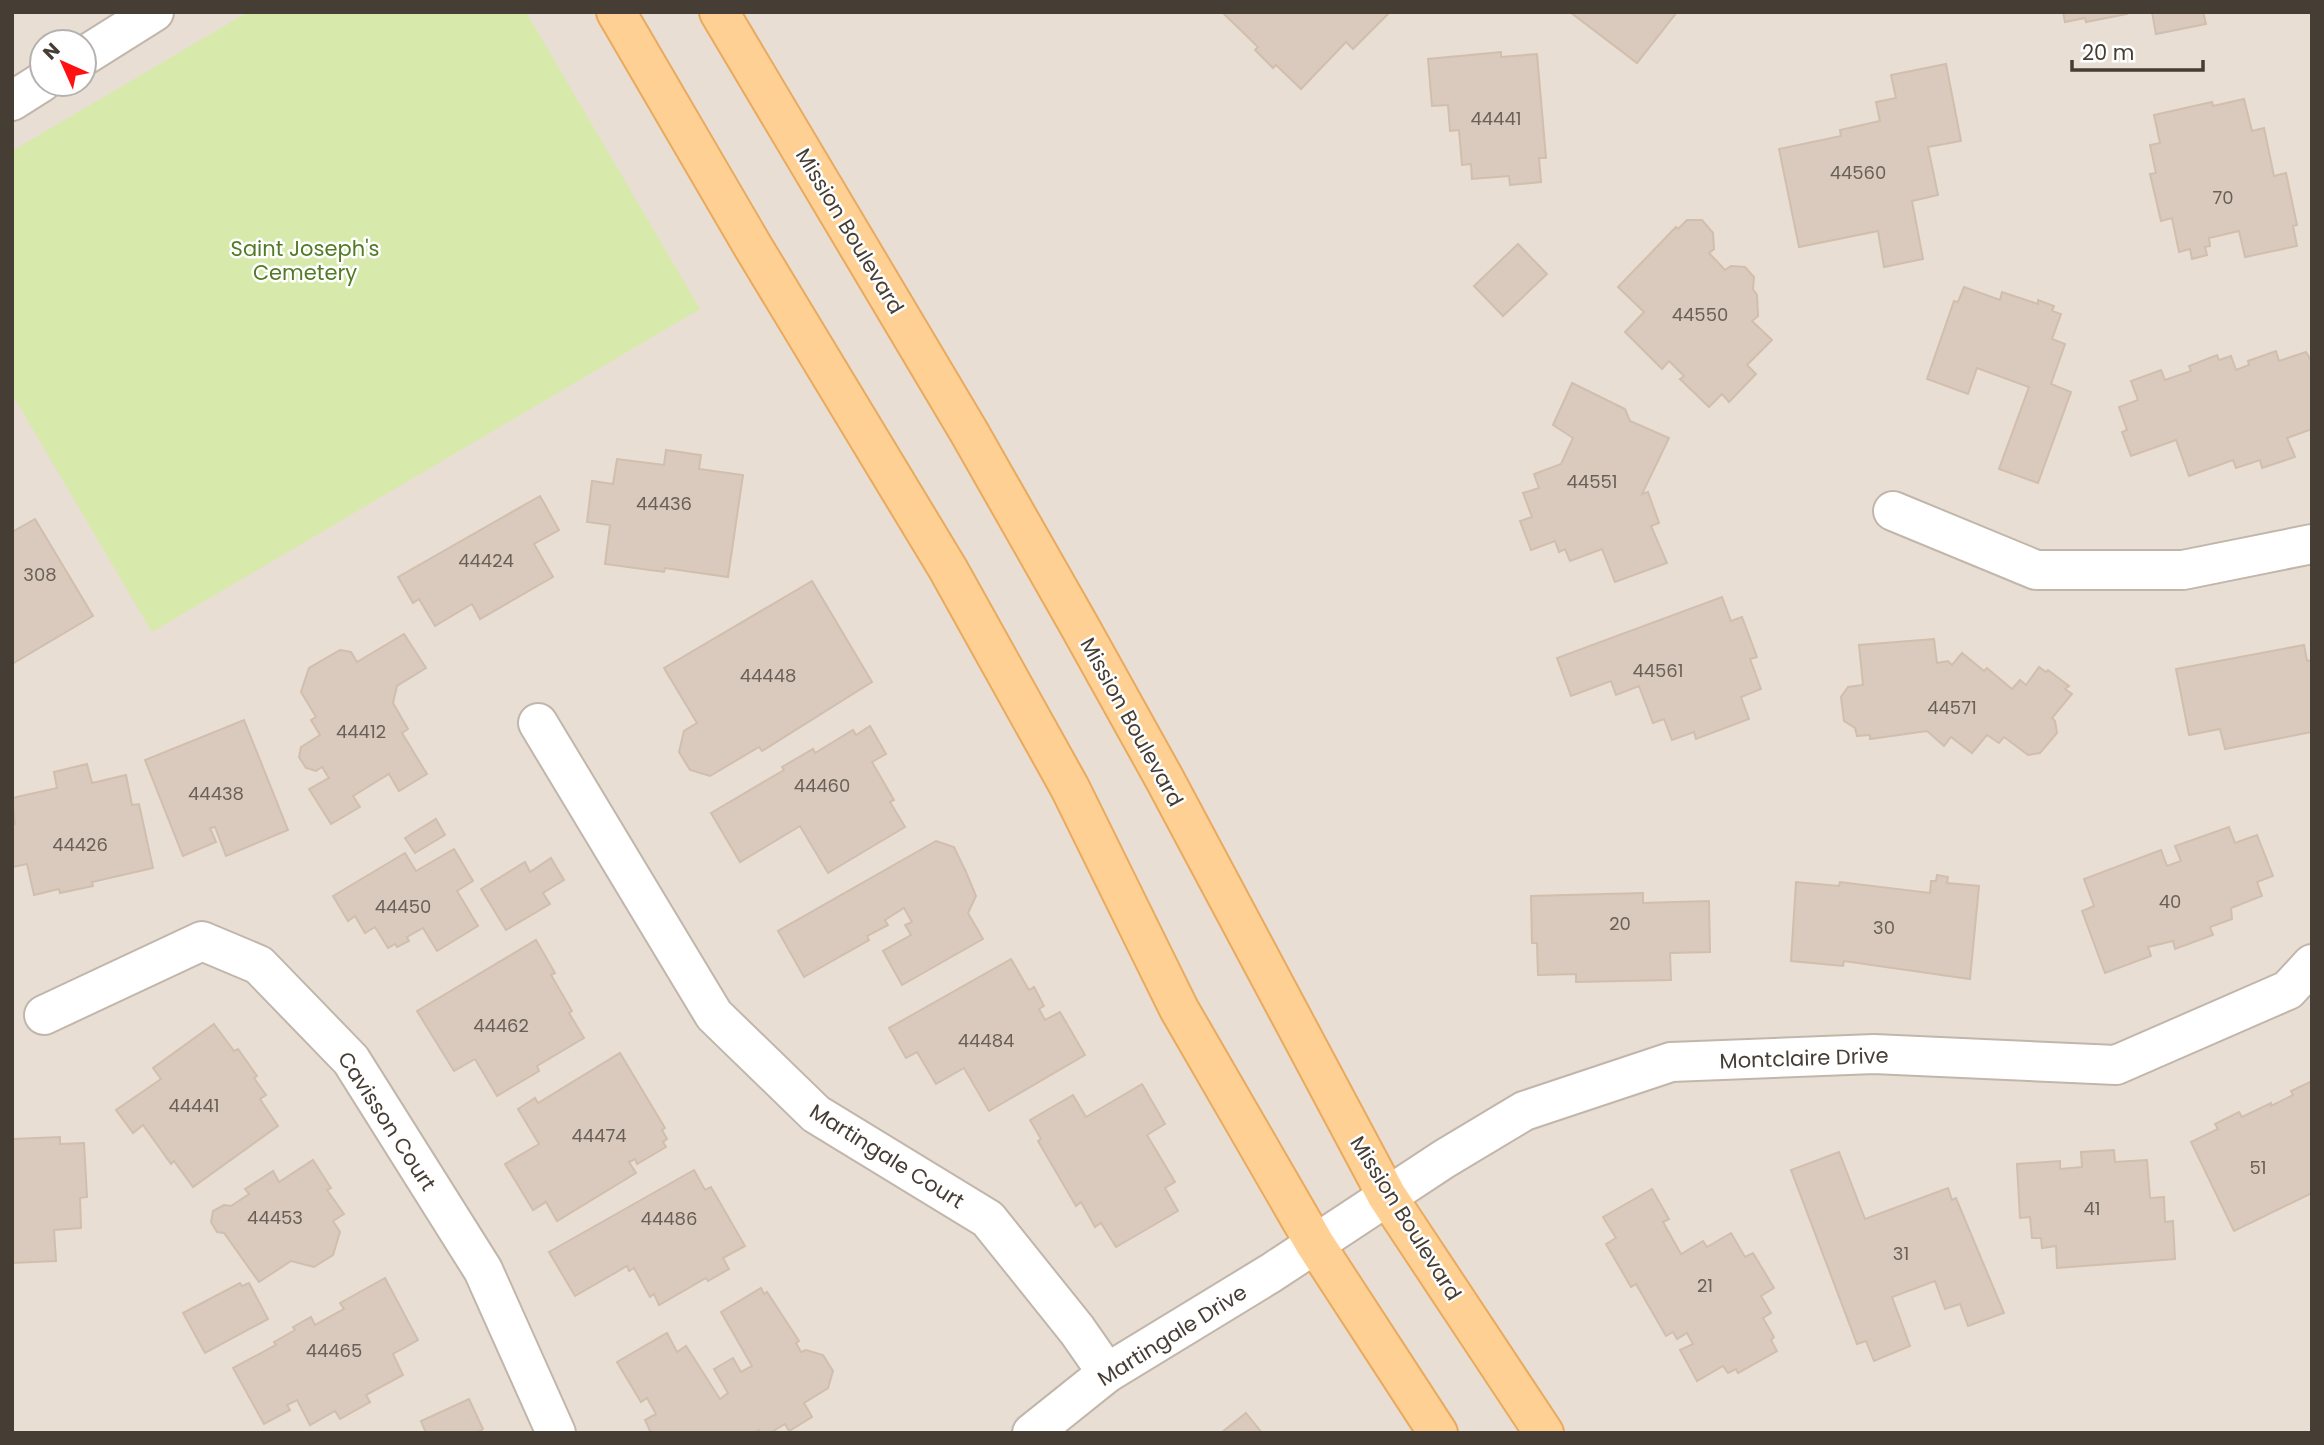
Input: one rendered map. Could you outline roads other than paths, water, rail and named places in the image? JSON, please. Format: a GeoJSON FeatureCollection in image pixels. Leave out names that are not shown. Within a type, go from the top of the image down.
{"type":"FeatureCollection","features":[{"type":"Feature","properties":{"kind":"main road"},"geometry":{"type":"LineString","coordinates":[[616,12],[752,245],[948,569],[1070,788],[1179,1009],[1315,1244],[1438,1433]]}},
{"type":"Feature","properties":{"kind":"main road","name":"Mission Boulevard"},"geometry":{"type":"LineString","coordinates":[[719,12],[856,239],[1015,512],[1164,778],[1387,1196],[1544,1433]]}},
{"type":"Feature","properties":{"kind":"street"},"geometry":{"type":"LineString","coordinates":[[98,47],[154,12]]}},
{"type":"Feature","properties":{"kind":"street"},"geometry":{"type":"LineString","coordinates":[[12,101],[28,91]]}},
{"type":"Feature","properties":{"kind":"street"},"geometry":{"type":"LineString","coordinates":[[1893,511],[2036,570],[2183,570],[2312,544]]}},
{"type":"Feature","properties":{"kind":"street","name":"Martingale Court"},"geometry":{"type":"LineString","coordinates":[[538,723],[714,1015],[816,1114],[988,1219],[1077,1329],[1107,1373]]}},
{"type":"Feature","properties":{"kind":"street","name":"Cavisson Court"},"geometry":{"type":"LineString","coordinates":[[44,1015],[202,941],[259,965],[351,1060],[483,1270],[556,1433]]}},
{"type":"Feature","properties":{"kind":"street","name":"Montclaire Drive"},"geometry":{"type":"LineString","coordinates":[[1315,1244],[1444,1159],[1524,1111],[1671,1062],[1874,1054],[2116,1065],[2288,990],[2312,964]]}},
{"type":"Feature","properties":{"kind":"street","name":"Martingale Drive"},"geometry":{"type":"LineString","coordinates":[[1032,1433],[1107,1373],[1315,1244]]}},
{"type":"Feature","properties":{"kind":"park label","name":"Saint Joseph's Cemetery"},"geometry":{"type":"Point","coordinates":[305,260]}}]}
